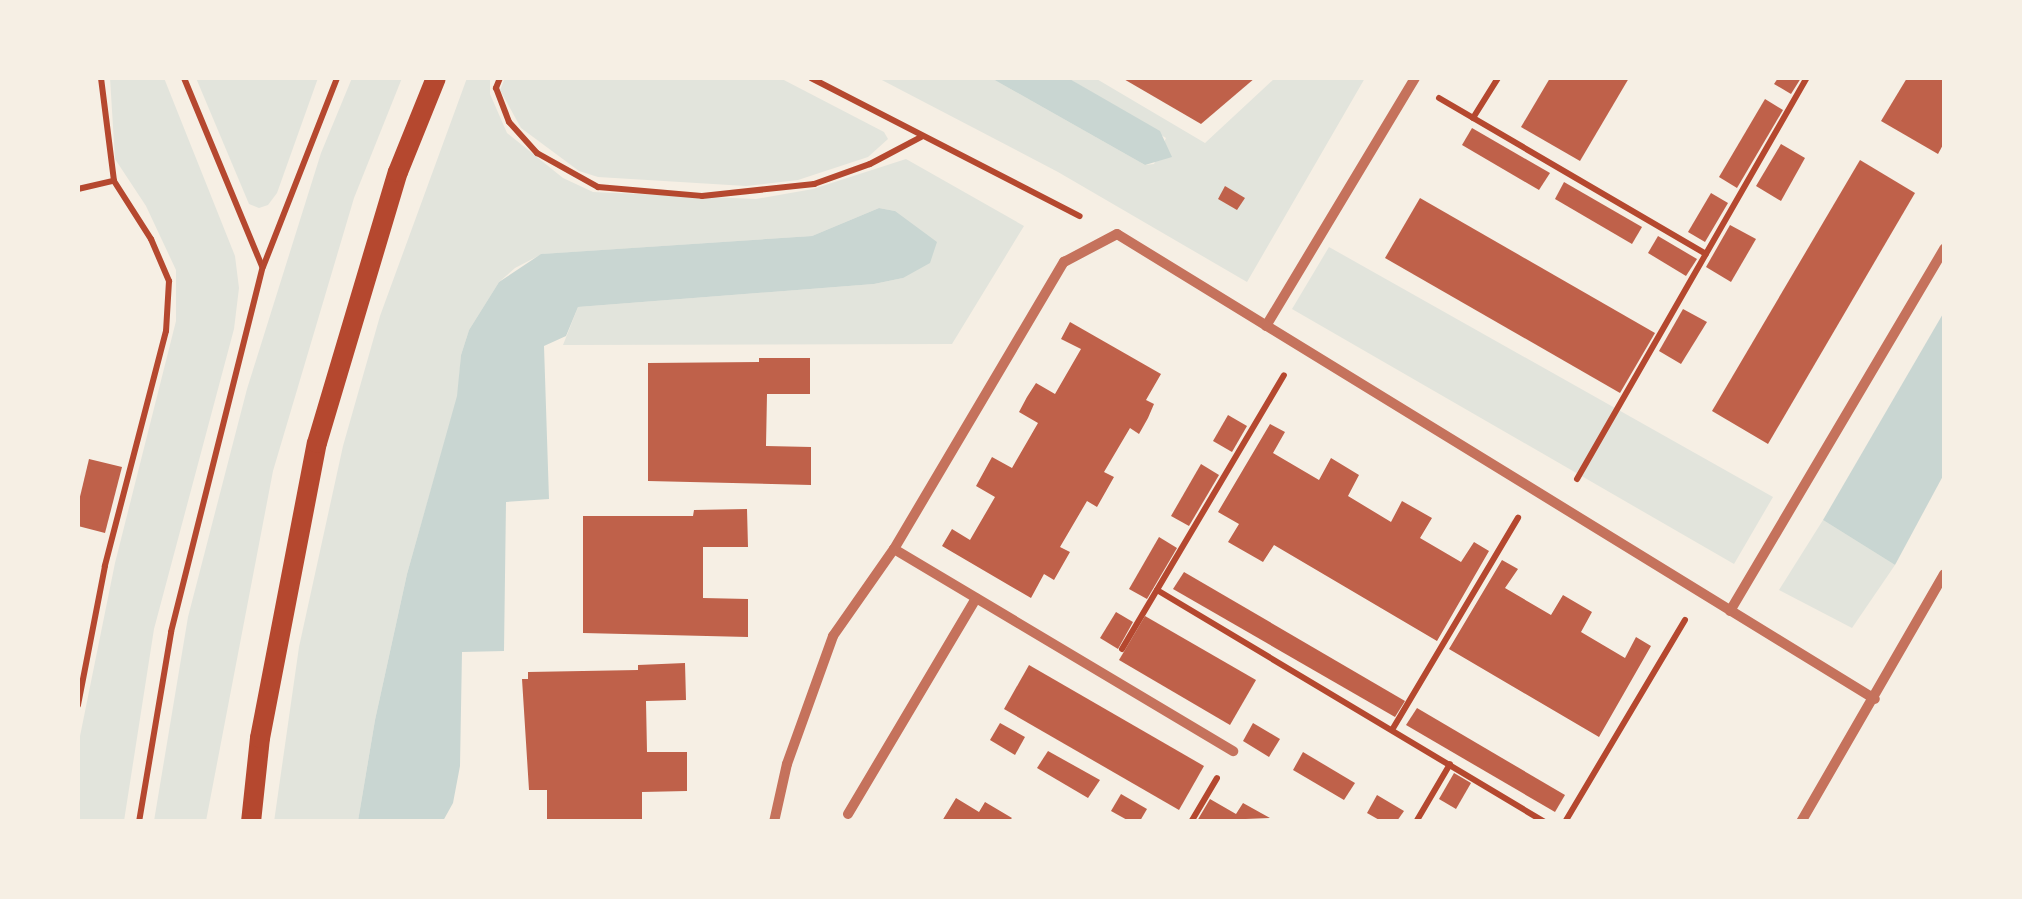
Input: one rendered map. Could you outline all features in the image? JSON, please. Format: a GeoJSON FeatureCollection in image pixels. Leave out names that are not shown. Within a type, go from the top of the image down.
{"type":"FeatureCollection","features":[{"type":"Feature","properties":{"kind":"main road"},"geometry":{"type":"LineString","coordinates":[[250,822],[260,738],[317,443],[398,172],[436,78]]}},
{"type":"Feature","properties":{"kind":"street"},"geometry":{"type":"LineString","coordinates":[[1266,326],[1414,80]]}},
{"type":"Feature","properties":{"kind":"street"},"geometry":{"type":"LineString","coordinates":[[774,822],[787,764],[833,636],[894,549],[1064,262],[1116,234],[1875,699]]}},
{"type":"Feature","properties":{"kind":"street"},"geometry":{"type":"LineString","coordinates":[[1730,610],[1944,249]]}},
{"type":"Feature","properties":{"kind":"street"},"geometry":{"type":"LineString","coordinates":[[894,549],[1233,751]]}},
{"type":"Feature","properties":{"kind":"street"},"geometry":{"type":"LineString","coordinates":[[1801,822],[1944,574]]}},
{"type":"Feature","properties":{"kind":"street"},"geometry":{"type":"LineString","coordinates":[[848,814],[976,598]]}},
{"type":"Feature","properties":{"kind":"path"},"geometry":{"type":"LineString","coordinates":[[78,705],[105,566],[166,330],[169,280],[152,238],[114,181],[102,78]]}},
{"type":"Feature","properties":{"kind":"path"},"geometry":{"type":"LineString","coordinates":[[184,78],[263,267]]}},
{"type":"Feature","properties":{"kind":"path"},"geometry":{"type":"LineString","coordinates":[[139,822],[170,632],[263,267],[337,78]]}},
{"type":"Feature","properties":{"kind":"path"},"geometry":{"type":"LineString","coordinates":[[500,78],[496,88],[509,122],[537,153],[598,187],[702,196],[814,184],[870,164],[921,137]]}},
{"type":"Feature","properties":{"kind":"path"},"geometry":{"type":"LineString","coordinates":[[810,78],[1116,234]]}},
{"type":"Feature","properties":{"kind":"path"},"geometry":{"type":"LineString","coordinates":[[1474,118],[1498,78]]}},
{"type":"Feature","properties":{"kind":"path"},"geometry":{"type":"LineString","coordinates":[[1561,506],[1807,78]]}},
{"type":"Feature","properties":{"kind":"path"},"geometry":{"type":"LineString","coordinates":[[1414,80],[1706,254]]}},
{"type":"Feature","properties":{"kind":"path"},"geometry":{"type":"LineString","coordinates":[[78,188],[114,181]]}},
{"type":"Feature","properties":{"kind":"path"},"geometry":{"type":"LineString","coordinates":[[1106,676],[1300,347]]}},
{"type":"Feature","properties":{"kind":"path"},"geometry":{"type":"LineString","coordinates":[[1392,730],[1534,490]]}},
{"type":"Feature","properties":{"kind":"path"},"geometry":{"type":"LineString","coordinates":[[1157,590],[1545,822]]}},
{"type":"Feature","properties":{"kind":"path"},"geometry":{"type":"LineString","coordinates":[[1566,822],[1701,593]]}},
{"type":"Feature","properties":{"kind":"path"},"geometry":{"type":"LineString","coordinates":[[1191,822],[1233,751]]}},
{"type":"Feature","properties":{"kind":"path"},"geometry":{"type":"LineString","coordinates":[[1416,822],[1450,764]]}},
{"type":"Feature","properties":{"kind":"shaded area"},"geometry":{"type":"Polygon","coordinates":[[[110,78],[164,78],[235,256],[239,288],[234,329],[154,629],[124,821],[78,822],[78,746],[115,563],[176,321],[176,270],[146,206],[115,159],[110,78]]]}},
{"type":"Feature","properties":{"kind":"shaded area"},"geometry":{"type":"Polygon","coordinates":[[[196,78],[318,78],[277,193],[268,205],[259,208],[249,204],[196,78]]]}},
{"type":"Feature","properties":{"kind":"shaded area"},"geometry":{"type":"Polygon","coordinates":[[[352,78],[402,78],[354,198],[273,471],[206,821],[154,821],[188,617],[247,389],[321,153],[352,78]]]}},
{"type":"Feature","properties":{"kind":"shaded area"},"geometry":{"type":"Polygon","coordinates":[[[467,78],[490,78],[490,94],[507,133],[563,178],[593,192],[756,199],[813,189],[906,159],[1024,226],[952,344],[563,345],[578,307],[874,284],[903,278],[895,211],[879,208],[812,236],[542,254],[515,268],[499,282],[469,330],[461,355],[458,395],[407,574],[358,821],[274,822],[299,647],[343,446],[380,316],[467,78]]]}},
{"type":"Feature","properties":{"kind":"shaded area"},"geometry":{"type":"Polygon","coordinates":[[[505,78],[780,78],[884,132],[888,139],[868,157],[798,180],[746,186],[598,177],[579,171],[521,128],[500,90],[505,78]]]}},
{"type":"Feature","properties":{"kind":"shaded area"},"geometry":{"type":"Polygon","coordinates":[[[878,78],[991,78],[1145,165],[1154,164],[1166,138],[1068,78],[1095,78],[1205,143],[1275,78],[1365,78],[1247,282],[1058,172],[878,78]]]}},
{"type":"Feature","properties":{"kind":"shaded area"},"geometry":{"type":"Polygon","coordinates":[[[991,78],[1068,78],[1160,131],[1172,157],[1145,165],[991,78]]]}},
{"type":"Feature","properties":{"kind":"shaded area"},"geometry":{"type":"Polygon","coordinates":[[[879,208],[895,211],[937,242],[930,263],[903,278],[874,284],[578,307],[566,336],[544,346],[549,499],[506,502],[504,651],[462,652],[460,766],[453,803],[443,821],[358,821],[407,574],[457,396],[461,355],[469,330],[499,282],[541,254],[812,236],[879,208]]]}},
{"type":"Feature","properties":{"kind":"shaded area"},"geometry":{"type":"Polygon","coordinates":[[[1329,247],[1773,497],[1734,564],[1292,309],[1329,247]]]}},
{"type":"Feature","properties":{"kind":"shaded area"},"geometry":{"type":"Polygon","coordinates":[[[1944,312],[1944,474],[1895,565],[1823,520],[1944,312]]]}},
{"type":"Feature","properties":{"kind":"shaded area"},"geometry":{"type":"Polygon","coordinates":[[[1823,520],[1895,565],[1852,628],[1779,590],[1823,520]]]}},
{"type":"Feature","properties":{"kind":"building"},"geometry":{"type":"Polygon","coordinates":[[[1122,78],[1255,78],[1201,124],[1122,78]]]}},
{"type":"Feature","properties":{"kind":"building"},"geometry":{"type":"Polygon","coordinates":[[[1550,78],[1629,78],[1580,161],[1521,127],[1550,78]]]}},
{"type":"Feature","properties":{"kind":"building"},"geometry":{"type":"Polygon","coordinates":[[[1778,78],[1801,78],[1791,94],[1774,84],[1778,78]]]}},
{"type":"Feature","properties":{"kind":"building"},"geometry":{"type":"Polygon","coordinates":[[[1907,78],[1944,78],[1944,143],[1938,154],[1881,121],[1907,78]]]}},
{"type":"Feature","properties":{"kind":"building"},"geometry":{"type":"Polygon","coordinates":[[[1765,99],[1783,110],[1737,188],[1719,177],[1765,99]]]}},
{"type":"Feature","properties":{"kind":"building"},"geometry":{"type":"Polygon","coordinates":[[[1472,128],[1550,173],[1539,190],[1462,145],[1472,128]]]}},
{"type":"Feature","properties":{"kind":"building"},"geometry":{"type":"Polygon","coordinates":[[[1781,144],[1805,158],[1781,201],[1756,186],[1781,144]]]}},
{"type":"Feature","properties":{"kind":"building"},"geometry":{"type":"Polygon","coordinates":[[[1860,160],[1915,193],[1768,444],[1712,411],[1860,160]]]}},
{"type":"Feature","properties":{"kind":"building"},"geometry":{"type":"Polygon","coordinates":[[[1564,182],[1642,227],[1632,244],[1555,199],[1564,182]]]}},
{"type":"Feature","properties":{"kind":"building"},"geometry":{"type":"Polygon","coordinates":[[[1225,186],[1245,198],[1237,210],[1218,199],[1225,186]]]}},
{"type":"Feature","properties":{"kind":"building"},"geometry":{"type":"Polygon","coordinates":[[[1711,193],[1728,203],[1705,242],[1688,232],[1711,193]]]}},
{"type":"Feature","properties":{"kind":"building"},"geometry":{"type":"Polygon","coordinates":[[[1420,198],[1655,333],[1620,393],[1385,258],[1420,198]]]}},
{"type":"Feature","properties":{"kind":"building"},"geometry":{"type":"Polygon","coordinates":[[[1730,225],[1756,239],[1731,282],[1706,267],[1730,225]]]}},
{"type":"Feature","properties":{"kind":"building"},"geometry":{"type":"Polygon","coordinates":[[[1658,236],[1697,259],[1686,276],[1648,253],[1658,236]]]}},
{"type":"Feature","properties":{"kind":"building"},"geometry":{"type":"Polygon","coordinates":[[[1683,309],[1707,322],[1681,364],[1659,351],[1683,309]]]}},
{"type":"Feature","properties":{"kind":"building"},"geometry":{"type":"Polygon","coordinates":[[[1070,322],[1161,374],[1146,400],[1154,404],[1139,434],[1130,428],[1104,472],[1114,477],[1097,507],[1087,501],[1060,547],[1070,552],[1054,580],[1044,574],[1031,598],[942,546],[952,529],[970,540],[995,497],[976,486],[992,457],[1012,468],[1038,423],[1019,412],[1027,397],[1036,383],[1055,394],[1081,349],[1061,339],[1070,322]]]}},
{"type":"Feature","properties":{"kind":"building"},"geometry":{"type":"Polygon","coordinates":[[[759,358],[810,358],[810,394],[767,394],[766,446],[811,447],[811,485],[648,481],[648,363],[759,362],[759,358]]]}},
{"type":"Feature","properties":{"kind":"building"},"geometry":{"type":"Polygon","coordinates":[[[1228,415],[1247,426],[1232,452],[1213,441],[1228,415]]]}},
{"type":"Feature","properties":{"kind":"building"},"geometry":{"type":"Polygon","coordinates":[[[1270,424],[1285,432],[1273,453],[1319,480],[1331,458],[1359,475],[1348,496],[1391,522],[1402,501],[1432,518],[1420,538],[1461,562],[1474,542],[1489,551],[1437,641],[1274,545],[1263,562],[1228,542],[1239,524],[1218,512],[1270,424]]]}},
{"type":"Feature","properties":{"kind":"building"},"geometry":{"type":"Polygon","coordinates":[[[89,459],[122,467],[105,533],[78,526],[78,505],[89,459]]]}},
{"type":"Feature","properties":{"kind":"building"},"geometry":{"type":"Polygon","coordinates":[[[1201,464],[1219,475],[1189,526],[1171,516],[1201,464]]]}},
{"type":"Feature","properties":{"kind":"building"},"geometry":{"type":"Polygon","coordinates":[[[747,509],[748,547],[703,547],[703,598],[748,599],[748,637],[583,633],[583,516],[693,516],[694,510],[747,509]]]}},
{"type":"Feature","properties":{"kind":"building"},"geometry":{"type":"Polygon","coordinates":[[[1159,537],[1177,548],[1147,599],[1129,589],[1159,537]]]}},
{"type":"Feature","properties":{"kind":"building"},"geometry":{"type":"Polygon","coordinates":[[[1502,560],[1518,569],[1505,588],[1551,615],[1563,595],[1592,612],[1581,632],[1625,658],[1636,637],[1651,646],[1599,737],[1449,649],[1502,560]]]}},
{"type":"Feature","properties":{"kind":"building"},"geometry":{"type":"Polygon","coordinates":[[[1184,572],[1405,701],[1395,717],[1173,589],[1184,572]]]}},
{"type":"Feature","properties":{"kind":"building"},"geometry":{"type":"Polygon","coordinates":[[[1116,612],[1133,622],[1118,649],[1100,638],[1116,612]]]}},
{"type":"Feature","properties":{"kind":"building"},"geometry":{"type":"Polygon","coordinates":[[[1145,616],[1256,680],[1230,725],[1119,660],[1145,616]]]}},
{"type":"Feature","properties":{"kind":"building"},"geometry":{"type":"Polygon","coordinates":[[[685,663],[686,700],[646,701],[647,752],[687,752],[687,791],[642,792],[642,821],[547,821],[547,790],[529,790],[522,679],[528,679],[528,672],[638,670],[638,665],[685,663]]]}},
{"type":"Feature","properties":{"kind":"building"},"geometry":{"type":"Polygon","coordinates":[[[1029,665],[1204,766],[1179,810],[1004,709],[1029,665]]]}},
{"type":"Feature","properties":{"kind":"building"},"geometry":{"type":"Polygon","coordinates":[[[1417,708],[1565,795],[1555,812],[1406,725],[1417,708]]]}},
{"type":"Feature","properties":{"kind":"building"},"geometry":{"type":"Polygon","coordinates":[[[1000,723],[1025,737],[1015,755],[990,740],[1000,723]]]}},
{"type":"Feature","properties":{"kind":"building"},"geometry":{"type":"Polygon","coordinates":[[[1253,723],[1280,739],[1269,757],[1243,741],[1253,723]]]}},
{"type":"Feature","properties":{"kind":"building"},"geometry":{"type":"Polygon","coordinates":[[[1048,751],[1100,780],[1088,798],[1037,768],[1048,751]]]}},
{"type":"Feature","properties":{"kind":"building"},"geometry":{"type":"Polygon","coordinates":[[[1303,752],[1355,783],[1344,800],[1293,770],[1303,752]]]}},
{"type":"Feature","properties":{"kind":"building"},"geometry":{"type":"Polygon","coordinates":[[[1454,773],[1471,783],[1456,809],[1439,799],[1454,773]]]}},
{"type":"Feature","properties":{"kind":"building"},"geometry":{"type":"Polygon","coordinates":[[[1121,794],[1147,809],[1140,821],[1129,821],[1111,811],[1121,794]]]}},
{"type":"Feature","properties":{"kind":"building"},"geometry":{"type":"Polygon","coordinates":[[[1377,795],[1404,811],[1397,821],[1381,821],[1367,813],[1377,795]]]}},
{"type":"Feature","properties":{"kind":"building"},"geometry":{"type":"Polygon","coordinates":[[[956,798],[979,812],[985,802],[1012,818],[942,821],[956,798]]]}},
{"type":"Feature","properties":{"kind":"building"},"geometry":{"type":"Polygon","coordinates":[[[1210,799],[1236,814],[1243,803],[1270,818],[1197,821],[1210,799]]]}}]}
